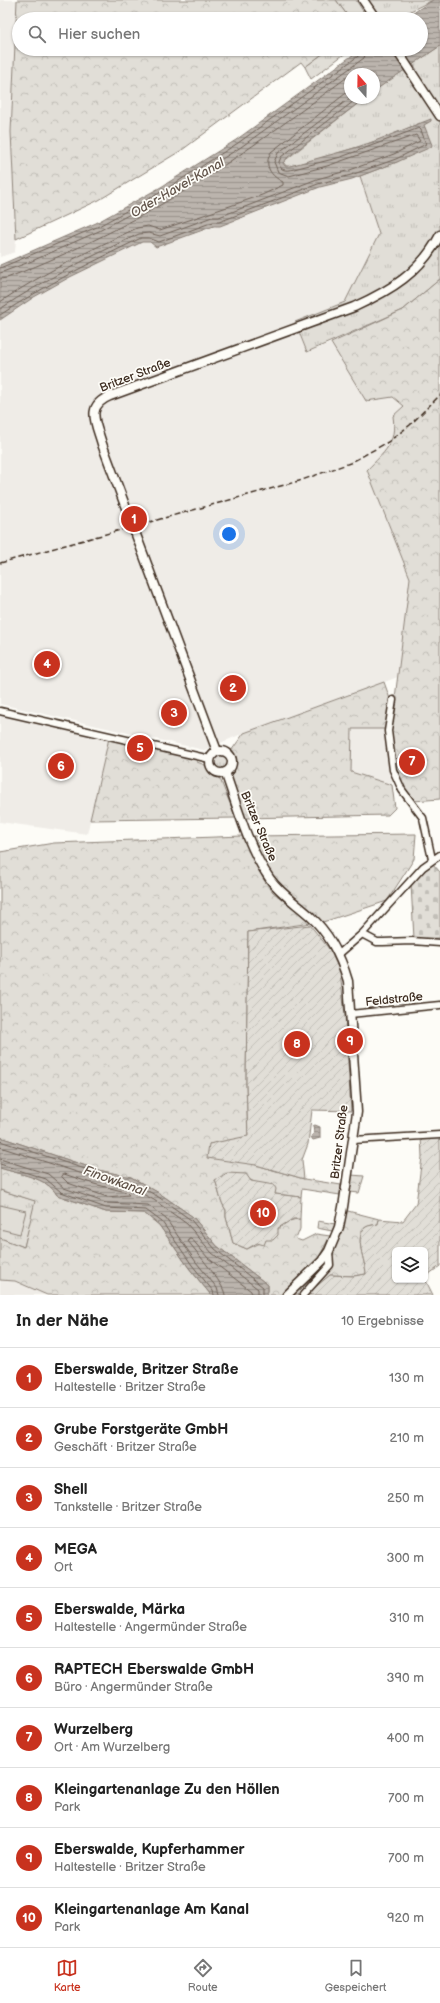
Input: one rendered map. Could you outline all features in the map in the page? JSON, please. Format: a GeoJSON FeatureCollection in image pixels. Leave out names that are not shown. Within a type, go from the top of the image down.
{"type":"FeatureCollection","features":[{"type":"Feature","properties":{"kind":"main road"},"geometry":{"type":"LineString","coordinates":[[363,0],[371,12]]}},
{"type":"Feature","properties":{"kind":"main road"},"geometry":{"type":"LineString","coordinates":[[401,56],[440,116]]}},
{"type":"Feature","properties":{"kind":"main road","name":"Britzer Straße"},"geometry":{"type":"LineString","coordinates":[[217,751],[102,444],[94,415],[94,409],[97,403],[110,396],[378,296],[402,282],[421,264],[440,235]]}},
{"type":"Feature","properties":{"kind":"main road"},"geometry":{"type":"LineString","coordinates":[[217,751],[224,751],[231,757],[231,766],[225,772],[218,773],[212,769],[210,759],[217,751]]}},
{"type":"Feature","properties":{"kind":"main road","name":"Britzer Straße"},"geometry":{"type":"LineString","coordinates":[[225,772],[250,840],[263,868],[277,888],[318,924],[339,954],[348,981],[357,1112],[339,1227],[322,1262],[287,1295]]}},
{"type":"Feature","properties":{"kind":"street"},"geometry":{"type":"LineString","coordinates":[[393,700],[388,731],[393,770],[402,790],[423,818],[432,859]]}},
{"type":"Feature","properties":{"kind":"street"},"geometry":{"type":"LineString","coordinates":[[0,711],[210,759]]}},
{"type":"Feature","properties":{"kind":"street"},"geometry":{"type":"LineString","coordinates":[[339,954],[362,934],[376,917],[432,859],[440,855]]}},
{"type":"Feature","properties":{"kind":"street"},"geometry":{"type":"LineString","coordinates":[[362,934],[377,942],[412,941],[440,943]]}},
{"type":"Feature","properties":{"kind":"street","name":"Feldstraße"},"geometry":{"type":"LineString","coordinates":[[350,1014],[440,1005]]}},
{"type":"Feature","properties":{"kind":"street"},"geometry":{"type":"LineString","coordinates":[[353,1140],[440,1135]]}},
{"type":"Feature","properties":{"kind":"street"},"geometry":{"type":"LineString","coordinates":[[303,1295],[330,1265],[328,1251]]}},
{"type":"Feature","properties":{"kind":"shaded area"},"geometry":{"type":"Polygon","coordinates":[[[0,0],[17,0],[16,12],[12,12],[12,56],[14,56],[11,132],[16,239],[15,252],[0,257],[0,0]]]}},
{"type":"Feature","properties":{"kind":"shaded area"},"geometry":{"type":"Polygon","coordinates":[[[360,176],[379,234],[345,302],[295,322],[307,352],[331,343],[366,401],[393,397],[404,406],[393,416],[395,426],[390,446],[367,470],[410,578],[398,677],[244,733],[204,750],[0,704],[0,320],[34,297],[70,277],[142,242],[150,242],[156,247],[270,208],[275,204],[320,187],[360,176]]]}},
{"type":"Feature","properties":{"kind":"shaded area"},"geometry":{"type":"Polygon","coordinates":[[[0,713],[109,738],[87,834],[0,822],[0,713]]]}},
{"type":"Feature","properties":{"kind":"shaded area"},"geometry":{"type":"Polygon","coordinates":[[[352,729],[387,729],[392,785],[351,772],[352,729]]]}},
{"type":"Feature","properties":{"kind":"shaded area"},"geometry":{"type":"Polygon","coordinates":[[[0,1280],[15,1281],[47,1295],[0,1295],[0,1280]]]}},
{"type":"Feature","properties":{"kind":"green space"},"geometry":{"type":"Polygon","coordinates":[[[17,0],[336,0],[345,12],[16,12],[17,0]]]}},
{"type":"Feature","properties":{"kind":"green space"},"geometry":{"type":"Polygon","coordinates":[[[336,0],[356,0],[364,12],[345,12],[336,0]]]}},
{"type":"Feature","properties":{"kind":"green space"},"geometry":{"type":"Polygon","coordinates":[[[366,0],[433,0],[408,12],[374,12],[366,0]]]}},
{"type":"Feature","properties":{"kind":"green space"},"geometry":{"type":"Polygon","coordinates":[[[440,46],[440,279],[403,310],[307,352],[295,322],[345,302],[379,234],[360,176],[404,158],[420,123],[382,139],[329,156],[287,167],[283,162],[357,104],[380,104],[380,87],[403,70],[408,76],[417,70],[413,64],[425,56],[428,56],[428,54],[440,46]]]}},
{"type":"Feature","properties":{"kind":"green space"},"geometry":{"type":"Polygon","coordinates":[[[14,56],[320,56],[305,67],[301,62],[182,150],[99,200],[16,239],[11,132],[14,56]]]}},
{"type":"Feature","properties":{"kind":"green space"},"geometry":{"type":"Polygon","coordinates":[[[320,56],[342,56],[311,79],[305,67],[320,56]]]}},
{"type":"Feature","properties":{"kind":"green space"},"geometry":{"type":"Polygon","coordinates":[[[440,279],[440,799],[413,801],[404,788],[396,769],[391,730],[410,578],[367,470],[388,447],[393,434],[393,416],[404,406],[393,397],[366,401],[331,343],[403,310],[440,279]]]}},
{"type":"Feature","properties":{"kind":"green space"},"geometry":{"type":"Polygon","coordinates":[[[384,682],[390,699],[387,729],[352,729],[351,772],[392,785],[395,808],[388,815],[244,818],[230,775],[234,762],[231,751],[244,733],[384,682]]]}},
{"type":"Feature","properties":{"kind":"green space"},"geometry":{"type":"Polygon","coordinates":[[[109,738],[133,744],[136,748],[143,750],[148,748],[197,760],[197,762],[205,765],[210,773],[220,779],[236,818],[90,820],[109,738]]]}},
{"type":"Feature","properties":{"kind":"green space"},"geometry":{"type":"Polygon","coordinates":[[[220,754],[227,759],[228,762],[223,769],[220,770],[213,765],[212,762],[217,755],[220,754]]]}},
{"type":"Feature","properties":{"kind":"green space"},"geometry":{"type":"Polygon","coordinates":[[[416,834],[414,859],[387,901],[320,923],[287,894],[262,864],[251,836],[416,834]]]}},
{"type":"Feature","properties":{"kind":"green space"},"geometry":{"type":"Polygon","coordinates":[[[243,836],[264,880],[273,892],[311,923],[248,932],[246,1083],[248,1137],[209,1144],[256,1165],[304,1179],[341,1185],[340,1195],[302,1189],[301,1197],[275,1194],[247,1178],[215,1180],[221,1200],[226,1210],[226,1217],[233,1243],[247,1249],[271,1236],[285,1223],[300,1219],[300,1229],[296,1239],[302,1241],[316,1234],[330,1236],[317,1261],[280,1295],[266,1295],[268,1285],[217,1246],[193,1217],[159,1193],[131,1177],[98,1170],[0,1137],[0,852],[54,843],[243,836]]]}},
{"type":"Feature","properties":{"kind":"green space"},"geometry":{"type":"Polygon","coordinates":[[[432,863],[440,872],[440,938],[414,939],[411,884],[432,863]]]}},
{"type":"Feature","properties":{"kind":"green space"},"geometry":{"type":"Polygon","coordinates":[[[310,925],[330,950],[340,972],[345,1015],[351,1111],[312,1110],[308,1144],[302,1160],[304,1179],[256,1165],[207,1158],[209,1144],[248,1136],[246,1083],[248,932],[310,925]]]}},
{"type":"Feature","properties":{"kind":"green space"},"geometry":{"type":"Polygon","coordinates":[[[440,1135],[440,1266],[428,1275],[428,1247],[392,1247],[392,1283],[427,1283],[433,1295],[310,1295],[313,1289],[330,1275],[354,1276],[366,1274],[360,1243],[362,1231],[367,1226],[378,1224],[379,1219],[403,1221],[416,1204],[422,1157],[421,1136],[440,1135]]]}},
{"type":"Feature","properties":{"kind":"green space"},"geometry":{"type":"Polygon","coordinates":[[[0,1168],[32,1177],[46,1184],[57,1195],[106,1212],[144,1213],[159,1225],[189,1268],[211,1295],[47,1295],[15,1281],[0,1280],[0,1238],[24,1247],[35,1201],[0,1190],[0,1168]]]}},
{"type":"Feature","properties":{"kind":"green space"},"geometry":{"type":"Polygon","coordinates":[[[227,1173],[246,1174],[251,1181],[274,1185],[276,1189],[275,1194],[301,1197],[300,1219],[293,1219],[278,1228],[278,1235],[273,1240],[266,1240],[264,1245],[257,1243],[247,1249],[233,1243],[226,1217],[226,1210],[221,1200],[215,1180],[227,1173]]]}},
{"type":"Feature","properties":{"kind":"green space"},"geometry":{"type":"Polygon","coordinates":[[[351,1175],[364,1176],[359,1193],[350,1192],[351,1189],[348,1186],[351,1175]]]}},
{"type":"Feature","properties":{"kind":"green space"},"geometry":{"type":"Polygon","coordinates":[[[0,1190],[36,1201],[24,1247],[0,1238],[0,1190]]]}},
{"type":"Feature","properties":{"kind":"green space"},"geometry":{"type":"Polygon","coordinates":[[[0,1205],[26,1211],[20,1234],[0,1229],[0,1205]]]}},
{"type":"Feature","properties":{"kind":"green space"},"geometry":{"type":"Polygon","coordinates":[[[344,1210],[379,1219],[378,1224],[366,1227],[362,1231],[360,1243],[366,1274],[354,1276],[330,1275],[310,1295],[293,1295],[323,1263],[344,1210]]]}},
{"type":"Feature","properties":{"kind":"green space"},"geometry":{"type":"Polygon","coordinates":[[[318,1221],[335,1224],[332,1231],[317,1228],[318,1221]]]}},
{"type":"Feature","properties":{"kind":"water"},"geometry":{"type":"Polygon","coordinates":[[[433,0],[440,0],[440,46],[428,54],[428,12],[415,12],[433,0]]]}},
{"type":"Feature","properties":{"kind":"water","name":"Oder-Havel-Kanal"},"geometry":{"type":"Polygon","coordinates":[[[351,56],[425,56],[380,87],[380,68],[344,68],[344,104],[357,104],[288,157],[283,163],[285,166],[290,166],[362,146],[431,119],[431,121],[424,125],[432,145],[431,147],[352,179],[320,187],[220,226],[214,226],[156,247],[150,242],[142,242],[70,277],[34,297],[0,320],[0,265],[96,223],[161,187],[236,140],[351,56]]]}},
{"type":"Feature","properties":{"kind":"water"},"geometry":{"type":"Polygon","coordinates":[[[315,1125],[320,1127],[320,1138],[313,1140],[311,1137],[314,1133],[313,1126],[315,1125]]]}},
{"type":"Feature","properties":{"kind":"water","name":"Finowkanal"},"geometry":{"type":"Polygon","coordinates":[[[0,1137],[98,1170],[131,1177],[159,1193],[193,1217],[217,1246],[268,1285],[266,1295],[211,1295],[189,1268],[159,1225],[144,1213],[106,1212],[57,1195],[46,1184],[32,1177],[0,1168],[0,1137]]]}},
{"type":"Feature","properties":{"kind":"railway"},"geometry":{"type":"LineString","coordinates":[[0,563],[299,481],[350,463],[388,442],[410,425],[440,395]]}},
{"type":"Feature","properties":{"kind":"place","name":"Eberswalde, Britzer Straße"},"geometry":{"type":"Point","coordinates":[134,519]}},
{"type":"Feature","properties":{"kind":"place","name":"MEGA"},"geometry":{"type":"Point","coordinates":[47,664]}},
{"type":"Feature","properties":{"kind":"place","name":"Grube Forstgeräte GmbH"},"geometry":{"type":"Point","coordinates":[233,688]}},
{"type":"Feature","properties":{"kind":"place","name":"Shell"},"geometry":{"type":"Point","coordinates":[174,713]}},
{"type":"Feature","properties":{"kind":"place","name":"Eberswalde, Märka"},"geometry":{"type":"Point","coordinates":[140,748]}},
{"type":"Feature","properties":{"kind":"place","name":"Wurzelberg"},"geometry":{"type":"Point","coordinates":[412,762]}},
{"type":"Feature","properties":{"kind":"place","name":"RAPTECH Eberswalde GmbH"},"geometry":{"type":"Point","coordinates":[61,766]}},
{"type":"Feature","properties":{"kind":"place","name":"Eberswalde, Kupferhammer"},"geometry":{"type":"Point","coordinates":[350,1041]}},
{"type":"Feature","properties":{"kind":"place","name":"Kleingartenanlage Zu den Höllen"},"geometry":{"type":"Point","coordinates":[297,1044]}},
{"type":"Feature","properties":{"kind":"place","name":"Kleingartenanlage Am Kanal"},"geometry":{"type":"Point","coordinates":[263,1213]}}]}
